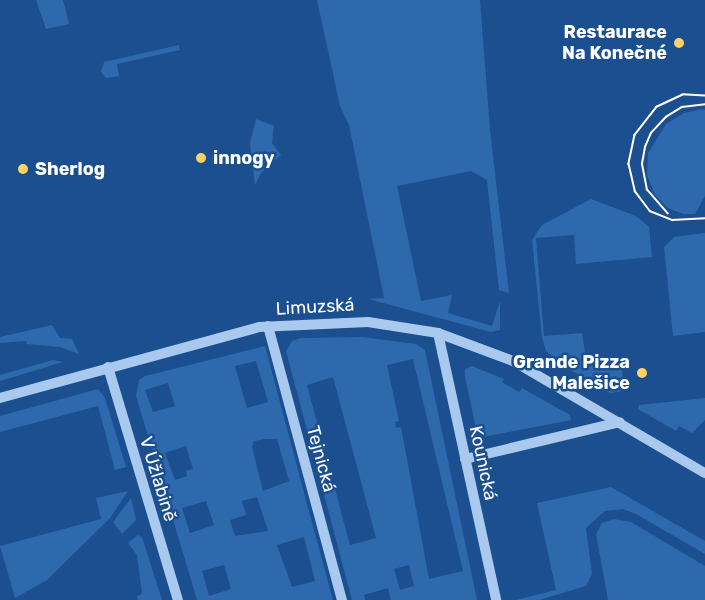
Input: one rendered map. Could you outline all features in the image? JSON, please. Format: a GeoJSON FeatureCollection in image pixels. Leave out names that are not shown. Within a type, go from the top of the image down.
{"type":"FeatureCollection","features":[{"type":"Feature","properties":{"kind":"street","name":"Limuzská"},"geometry":{"type":"LineString","coordinates":[[0,398],[108,367],[268,326],[358,321],[438,333],[526,367],[705,473]]}},
{"type":"Feature","properties":{"kind":"street","name":"Tejnická"},"geometry":{"type":"LineString","coordinates":[[268,326],[342,600]]}},
{"type":"Feature","properties":{"kind":"street","name":"Kounická"},"geometry":{"type":"LineString","coordinates":[[438,333],[496,600]]}},
{"type":"Feature","properties":{"kind":"street","name":"V Úžlabině"},"geometry":{"type":"LineString","coordinates":[[108,367],[178,600]]}},
{"type":"Feature","properties":{"kind":"street"},"geometry":{"type":"LineString","coordinates":[[465,459],[620,422]]}},
{"type":"Feature","properties":{"kind":"shaded area"},"geometry":{"type":"Polygon","coordinates":[[[36,0],[63,0],[69,24],[46,29],[36,0]]]}},
{"type":"Feature","properties":{"kind":"shaded area"},"geometry":{"type":"Polygon","coordinates":[[[317,0],[480,0],[490,130],[509,293],[499,290],[487,180],[471,171],[397,186],[421,301],[452,295],[448,313],[492,326],[500,301],[500,330],[491,332],[368,299],[384,298],[349,125],[340,106],[317,0]]]}},
{"type":"Feature","properties":{"kind":"shaded area"},"geometry":{"type":"Polygon","coordinates":[[[179,45],[180,50],[117,64],[119,76],[106,78],[101,72],[104,62],[179,45]]]}},
{"type":"Feature","properties":{"kind":"shaded area"},"geometry":{"type":"Polygon","coordinates":[[[705,110],[705,196],[695,214],[683,214],[668,208],[655,195],[647,175],[648,153],[666,124],[684,113],[705,110]]]}},
{"type":"Feature","properties":{"kind":"shaded area"},"geometry":{"type":"Polygon","coordinates":[[[256,119],[274,126],[272,143],[281,155],[261,173],[255,185],[250,143],[256,119]]]}},
{"type":"Feature","properties":{"kind":"shaded area"},"geometry":{"type":"Polygon","coordinates":[[[591,199],[636,216],[649,227],[652,257],[576,264],[574,235],[536,238],[544,336],[582,333],[586,360],[621,357],[624,391],[610,393],[562,365],[546,351],[542,337],[532,240],[542,225],[591,199]]]}},
{"type":"Feature","properties":{"kind":"shaded area"},"geometry":{"type":"Polygon","coordinates":[[[705,233],[705,332],[673,336],[664,247],[674,237],[705,233]]]}},
{"type":"Feature","properties":{"kind":"shaded area"},"geometry":{"type":"Polygon","coordinates":[[[52,325],[60,338],[72,339],[79,354],[60,347],[27,344],[26,341],[0,343],[0,337],[52,325]]]}},
{"type":"Feature","properties":{"kind":"shaded area"},"geometry":{"type":"Polygon","coordinates":[[[363,337],[416,344],[425,350],[477,600],[391,600],[388,588],[364,595],[365,600],[352,600],[286,351],[292,341],[301,338],[363,337]],[[413,359],[387,365],[399,421],[395,422],[396,428],[401,427],[429,579],[463,571],[413,359]],[[333,377],[307,385],[350,545],[376,538],[333,377]],[[409,565],[394,569],[400,590],[414,586],[409,565]]]}},
{"type":"Feature","properties":{"kind":"shaded area"},"geometry":{"type":"Polygon","coordinates":[[[265,346],[333,600],[197,600],[136,396],[139,380],[145,376],[265,346]],[[256,361],[235,366],[247,408],[268,402],[256,361]],[[168,383],[145,390],[153,412],[175,406],[168,383]],[[277,439],[254,441],[252,447],[263,491],[289,481],[277,439]],[[186,446],[165,453],[175,480],[187,476],[186,471],[193,469],[186,446]],[[257,497],[242,501],[246,515],[230,520],[235,536],[268,531],[257,497]],[[206,501],[182,508],[190,533],[214,525],[206,501]],[[304,537],[277,545],[292,587],[315,581],[304,537]],[[224,565],[202,571],[209,596],[231,589],[224,565]]]}},
{"type":"Feature","properties":{"kind":"shaded area"},"geometry":{"type":"Polygon","coordinates":[[[53,360],[63,362],[0,381],[0,375],[53,360]]]}},
{"type":"Feature","properties":{"kind":"shaded area"},"geometry":{"type":"Polygon","coordinates":[[[472,366],[504,379],[502,382],[519,392],[522,388],[570,415],[571,420],[478,438],[465,377],[465,369],[472,366]]]}},
{"type":"Feature","properties":{"kind":"shaded area"},"geometry":{"type":"Polygon","coordinates":[[[98,389],[105,398],[126,467],[115,470],[98,406],[0,432],[0,416],[98,389]]]}},
{"type":"Feature","properties":{"kind":"shaded area"},"geometry":{"type":"Polygon","coordinates":[[[705,398],[705,420],[692,433],[679,426],[676,431],[638,409],[639,405],[705,398]]]}},
{"type":"Feature","properties":{"kind":"shaded area"},"geometry":{"type":"Polygon","coordinates":[[[611,487],[705,541],[705,554],[636,514],[623,509],[605,511],[586,528],[592,574],[586,586],[539,600],[516,600],[556,590],[537,503],[611,487]]]}},
{"type":"Feature","properties":{"kind":"shaded area"},"geometry":{"type":"Polygon","coordinates":[[[128,491],[110,518],[47,580],[15,598],[0,546],[101,519],[96,498],[128,491]]]}},
{"type":"Feature","properties":{"kind":"shaded area"},"geometry":{"type":"Polygon","coordinates":[[[131,498],[136,520],[122,534],[113,522],[131,498]]]}},
{"type":"Feature","properties":{"kind":"shaded area"},"geometry":{"type":"Polygon","coordinates":[[[614,519],[631,522],[705,566],[705,600],[608,600],[596,534],[602,523],[614,519]]]}},
{"type":"Feature","properties":{"kind":"shaded area"},"geometry":{"type":"Polygon","coordinates":[[[138,535],[142,537],[162,600],[138,600],[137,596],[142,594],[137,555],[128,543],[138,535]]]}},
{"type":"Feature","properties":{"kind":"tram line"},"geometry":{"type":"LineString","coordinates":[[705,96],[683,95],[657,107],[635,135],[629,164],[635,191],[650,211],[672,220],[705,218]]}},
{"type":"Feature","properties":{"kind":"tram line"},"geometry":{"type":"LineString","coordinates":[[668,214],[647,190],[642,164],[645,147],[651,133],[666,117],[682,107],[705,104]]}},
{"type":"Feature","properties":{"kind":"place","name":"Restaurace Na Konečné"},"geometry":{"type":"Point","coordinates":[679,43]}},
{"type":"Feature","properties":{"kind":"place","name":"innogy"},"geometry":{"type":"Point","coordinates":[201,158]}},
{"type":"Feature","properties":{"kind":"place","name":"Sherlog"},"geometry":{"type":"Point","coordinates":[23,169]}},
{"type":"Feature","properties":{"kind":"place","name":"Grande Pizza Malešice"},"geometry":{"type":"Point","coordinates":[642,373]}}]}
